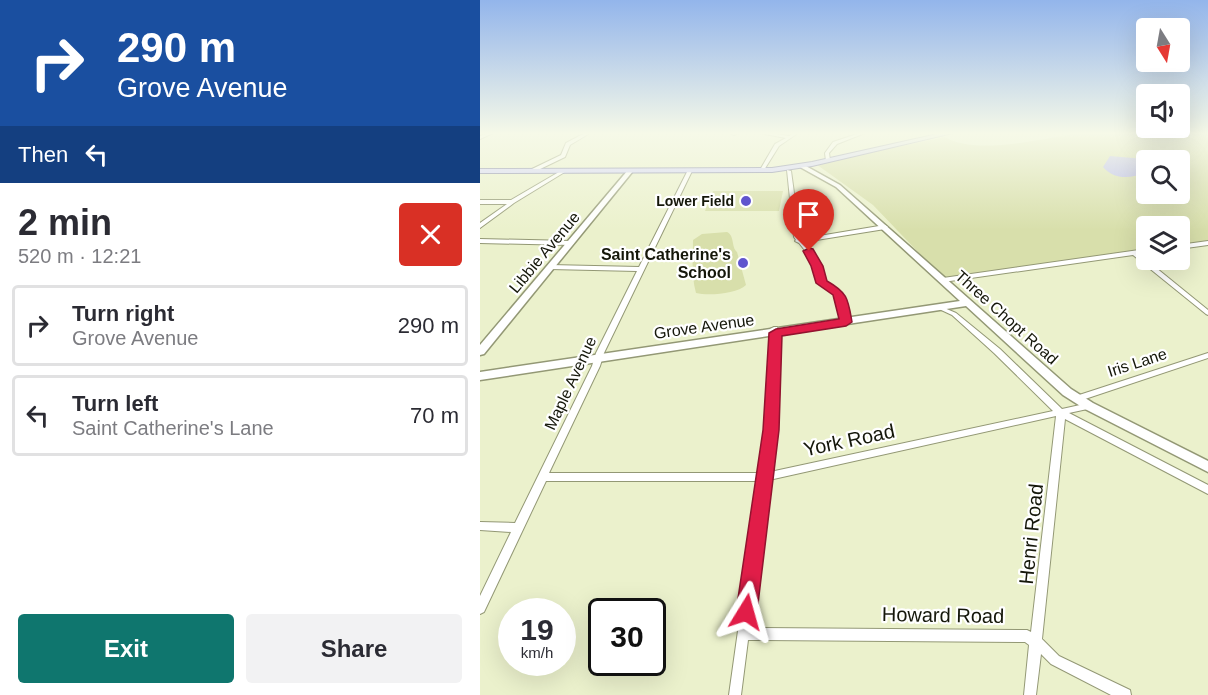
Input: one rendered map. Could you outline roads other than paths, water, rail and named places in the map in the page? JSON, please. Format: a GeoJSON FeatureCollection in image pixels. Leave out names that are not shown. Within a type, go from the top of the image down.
{"type":"FeatureCollection","features":[{"type":"Feature","properties":{"kind":"main road"},"geometry":{"type":"LineString","coordinates":[[762,170],[802,166]]}},
{"type":"Feature","properties":{"kind":"main road","name":"Three Chopt Road"},"geometry":{"type":"LineString","coordinates":[[802,166],[838,186],[1054,382],[1076,399],[1208,467]]}},
{"type":"Feature","properties":{"kind":"main road"},"geometry":{"type":"LineString","coordinates":[[480,171],[762,170],[813,173]]}},
{"type":"Feature","properties":{"kind":"main road","name":"Libbie Avenue"},"geometry":{"type":"LineString","coordinates":[[480,352],[630,171]]}},
{"type":"Feature","properties":{"kind":"main road","name":"Grove Avenue"},"geometry":{"type":"LineString","coordinates":[[480,371],[599,356],[966,302]]}},
{"type":"Feature","properties":{"kind":"main road","name":"Grove Avenue"},"geometry":{"type":"LineString","coordinates":[[845,320],[940,308],[966,302]]}},
{"type":"Feature","properties":{"kind":"main road","name":"Grove Avenue"},"geometry":{"type":"LineString","coordinates":[[480,376],[599,356]]}},
{"type":"Feature","properties":{"kind":"street"},"geometry":{"type":"LineString","coordinates":[[534,170],[543,165]]}},
{"type":"Feature","properties":{"kind":"street"},"geometry":{"type":"LineString","coordinates":[[762,170],[765,165]]}},
{"type":"Feature","properties":{"kind":"street"},"geometry":{"type":"LineString","coordinates":[[480,226],[512,202],[566,170]]}},
{"type":"Feature","properties":{"kind":"street","name":"Maple Avenue"},"geometry":{"type":"LineString","coordinates":[[480,608],[640,269],[690,171]]}},
{"type":"Feature","properties":{"kind":"street"},"geometry":{"type":"LineString","coordinates":[[789,171],[798,241],[810,253],[822,283],[839,294],[845,320]]}},
{"type":"Feature","properties":{"kind":"street"},"geometry":{"type":"LineString","coordinates":[[480,202],[512,202]]}},
{"type":"Feature","properties":{"kind":"street"},"geometry":{"type":"LineString","coordinates":[[798,241],[885,227]]}},
{"type":"Feature","properties":{"kind":"street"},"geometry":{"type":"LineString","coordinates":[[480,241],[571,243]]}},
{"type":"Feature","properties":{"kind":"street"},"geometry":{"type":"LineString","coordinates":[[1190,245],[1205,243],[1208,248]]}},
{"type":"Feature","properties":{"kind":"street"},"geometry":{"type":"LineString","coordinates":[[943,280],[1134,252],[1208,313]]}},
{"type":"Feature","properties":{"kind":"street"},"geometry":{"type":"LineString","coordinates":[[550,267],[640,269]]}},
{"type":"Feature","properties":{"kind":"street"},"geometry":{"type":"LineString","coordinates":[[940,308],[954,314],[997,351],[1060,413],[1208,490]]}},
{"type":"Feature","properties":{"kind":"street"},"geometry":{"type":"LineString","coordinates":[[735,695],[771,430],[775,331]]}},
{"type":"Feature","properties":{"kind":"street","name":"Iris Lane"},"geometry":{"type":"LineString","coordinates":[[1076,399],[1208,355]]}},
{"type":"Feature","properties":{"kind":"street","name":"York Road"},"geometry":{"type":"LineString","coordinates":[[542,477],[764,477],[1089,406]]}},
{"type":"Feature","properties":{"kind":"street","name":"Henri Road"},"geometry":{"type":"LineString","coordinates":[[1030,695],[1060,413]]}},
{"type":"Feature","properties":{"kind":"street"},"geometry":{"type":"LineString","coordinates":[[480,526],[518,528]]}},
{"type":"Feature","properties":{"kind":"street","name":"Howard Road"},"geometry":{"type":"LineString","coordinates":[[743,634],[989,634],[1027,636],[1036,641]]}},
{"type":"Feature","properties":{"kind":"street"},"geometry":{"type":"LineString","coordinates":[[1036,641],[1055,660],[1125,695]]}},
{"type":"Feature","properties":{"kind":"water"},"geometry":{"type":"Polygon","coordinates":[[[1104,165],[1136,165],[1136,175],[1134,176],[1117,176],[1107,171],[1104,165]]]}},
{"type":"Feature","properties":{"kind":"place","name":"Lower Field"},"geometry":{"type":"Point","coordinates":[746,201]}},
{"type":"Feature","properties":{"kind":"place","name":"Saint Catherine's School"},"geometry":{"type":"Point","coordinates":[743,263]}}]}
